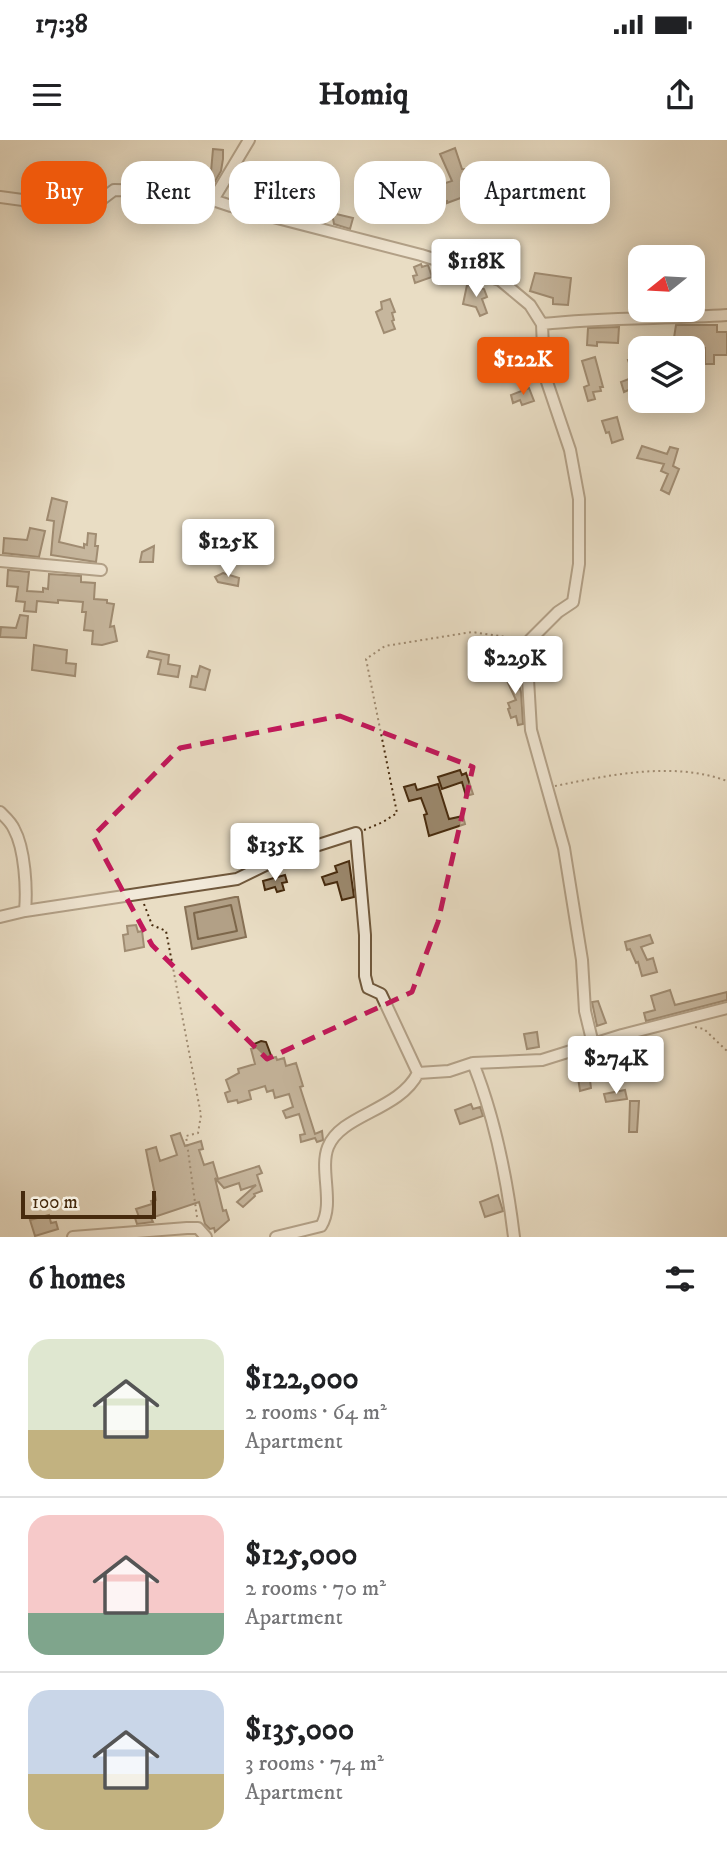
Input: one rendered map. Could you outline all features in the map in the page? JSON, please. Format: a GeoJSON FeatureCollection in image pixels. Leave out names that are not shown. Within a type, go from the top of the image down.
{"type":"FeatureCollection","features":[{"type":"Feature","properties":{"kind":"street"},"geometry":{"type":"LineString","coordinates":[[215,197],[249,140]]}},
{"type":"Feature","properties":{"kind":"street"},"geometry":{"type":"LineString","coordinates":[[0,197],[89,209],[114,190],[121,190]]}},
{"type":"Feature","properties":{"kind":"street"},"geometry":{"type":"LineString","coordinates":[[215,201],[421,255],[500,280],[530,305],[542,324],[544,373],[570,450],[579,499],[579,564],[573,602],[558,612],[530,640],[527,662],[531,730],[564,848],[582,960],[585,1012],[593,1044]]}},
{"type":"Feature","properties":{"kind":"street"},"geometry":{"type":"LineString","coordinates":[[542,324],[598,318],[727,315]]}},
{"type":"Feature","properties":{"kind":"street"},"geometry":{"type":"LineString","coordinates":[[0,561],[101,569]]}},
{"type":"Feature","properties":{"kind":"street"},"geometry":{"type":"LineString","coordinates":[[0,812],[14,828],[20,846],[26,892],[25,911]]}},
{"type":"Feature","properties":{"kind":"street"},"geometry":{"type":"LineString","coordinates":[[0,917],[237,879],[284,856],[356,833],[368,988],[381,994],[418,1073]]}},
{"type":"Feature","properties":{"kind":"street"},"geometry":{"type":"LineString","coordinates":[[418,1073],[449,1071],[473,1063],[542,1060],[727,1009]]}},
{"type":"Feature","properties":{"kind":"street"},"geometry":{"type":"LineString","coordinates":[[473,1063],[509,1191],[514,1237]]}},
{"type":"Feature","properties":{"kind":"street"},"geometry":{"type":"LineString","coordinates":[[276,1237],[321,1226],[328,1215],[325,1195],[327,1148],[336,1134],[390,1103],[412,1084],[418,1073]]}},
{"type":"Feature","properties":{"kind":"street"},"geometry":{"type":"LineString","coordinates":[[73,1237],[202,1233]]}},
{"type":"Feature","properties":{"kind":"path"},"geometry":{"type":"LineString","coordinates":[[356,833],[397,813],[366,659],[385,646],[472,632],[530,640]]}},
{"type":"Feature","properties":{"kind":"path"},"geometry":{"type":"LineString","coordinates":[[547,787],[598,778],[667,771],[712,776],[727,781]]}},
{"type":"Feature","properties":{"kind":"path"},"geometry":{"type":"LineString","coordinates":[[141,893],[152,925],[166,931],[201,1115],[198,1133],[186,1136],[202,1233]]}},
{"type":"Feature","properties":{"kind":"path"},"geometry":{"type":"LineString","coordinates":[[692,1027],[704,1029],[727,1051]]}},
{"type":"Feature","properties":{"kind":"highlighted area"},"geometry":{"type":"Polygon","coordinates":[[[340,716],[473,767],[438,922],[412,992],[267,1059],[152,945],[93,836],[180,748],[340,716]]]}},
{"type":"Feature","properties":{"kind":"water"},"geometry":{"type":"Polygon","coordinates":[[[238,897],[246,937],[192,949],[185,907],[238,897]]]}},
{"type":"Feature","properties":{"kind":"building"},"geometry":{"type":"Polygon","coordinates":[[[455,148],[460,163],[460,198],[447,203],[446,183],[452,181],[446,161],[443,161],[440,154],[455,148]]]}},
{"type":"Feature","properties":{"kind":"building"},"geometry":{"type":"Polygon","coordinates":[[[213,149],[223,150],[221,171],[215,181],[215,161],[212,161],[213,149]]]}},
{"type":"Feature","properties":{"kind":"building"},"geometry":{"type":"Polygon","coordinates":[[[340,215],[353,218],[350,229],[334,224],[340,224],[340,215]]]}},
{"type":"Feature","properties":{"kind":"building"},"geometry":{"type":"Polygon","coordinates":[[[421,264],[422,267],[428,265],[432,277],[415,283],[413,276],[417,275],[414,267],[421,264]]]}},
{"type":"Feature","properties":{"kind":"building"},"geometry":{"type":"Polygon","coordinates":[[[535,273],[571,278],[568,305],[553,304],[553,298],[530,291],[535,273]]]}},
{"type":"Feature","properties":{"kind":"building"},"geometry":{"type":"Polygon","coordinates":[[[467,285],[484,289],[487,297],[482,299],[487,313],[480,316],[476,307],[463,304],[467,285]]]}},
{"type":"Feature","properties":{"kind":"building"},"geometry":{"type":"Polygon","coordinates":[[[390,299],[395,312],[392,313],[392,321],[395,329],[384,333],[376,312],[382,309],[381,302],[390,299]]]}},
{"type":"Feature","properties":{"kind":"building"},"geometry":{"type":"Polygon","coordinates":[[[676,325],[717,325],[717,332],[727,332],[727,355],[714,355],[714,364],[705,364],[705,336],[674,336],[676,325]]]}},
{"type":"Feature","properties":{"kind":"building"},"geometry":{"type":"Polygon","coordinates":[[[619,327],[618,343],[597,342],[597,346],[587,345],[588,328],[619,327]]]}},
{"type":"Feature","properties":{"kind":"building"},"geometry":{"type":"Polygon","coordinates":[[[595,357],[603,387],[600,387],[601,391],[593,392],[595,399],[588,401],[584,387],[589,385],[582,361],[595,357]]]}},
{"type":"Feature","properties":{"kind":"building"},"geometry":{"type":"Polygon","coordinates":[[[628,379],[628,390],[624,392],[621,382],[628,379]]]}},
{"type":"Feature","properties":{"kind":"building"},"geometry":{"type":"Polygon","coordinates":[[[529,388],[534,401],[522,405],[520,400],[513,403],[511,395],[529,388]]]}},
{"type":"Feature","properties":{"kind":"building"},"geometry":{"type":"Polygon","coordinates":[[[617,417],[623,439],[612,443],[602,421],[617,417]]]}},
{"type":"Feature","properties":{"kind":"building"},"geometry":{"type":"Polygon","coordinates":[[[642,446],[667,454],[670,447],[678,449],[673,466],[679,469],[669,494],[661,490],[668,474],[661,471],[664,464],[637,458],[642,446]]]}},
{"type":"Feature","properties":{"kind":"building"},"geometry":{"type":"Polygon","coordinates":[[[52,498],[67,502],[59,542],[84,548],[84,544],[87,545],[88,533],[96,534],[96,562],[51,555],[54,521],[47,520],[52,498]]]}},
{"type":"Feature","properties":{"kind":"building"},"geometry":{"type":"Polygon","coordinates":[[[30,528],[45,531],[39,557],[3,553],[4,538],[27,540],[30,528]]]}},
{"type":"Feature","properties":{"kind":"building"},"geometry":{"type":"Polygon","coordinates":[[[154,546],[153,562],[140,562],[142,552],[154,546]]]}},
{"type":"Feature","properties":{"kind":"building"},"geometry":{"type":"Polygon","coordinates":[[[8,570],[29,572],[27,591],[43,592],[43,588],[48,589],[49,574],[81,576],[81,582],[95,583],[94,599],[107,600],[107,603],[114,604],[110,627],[114,626],[117,641],[102,645],[92,644],[93,631],[84,630],[86,612],[82,612],[83,602],[37,601],[36,612],[24,611],[25,602],[16,601],[18,587],[7,586],[8,570]]]}},
{"type":"Feature","properties":{"kind":"building"},"geometry":{"type":"Polygon","coordinates":[[[223,573],[239,578],[238,586],[218,582],[215,577],[223,573]]]}},
{"type":"Feature","properties":{"kind":"building"},"geometry":{"type":"Polygon","coordinates":[[[20,615],[28,616],[26,638],[0,637],[1,627],[16,628],[20,615]]]}},
{"type":"Feature","properties":{"kind":"building"},"geometry":{"type":"Polygon","coordinates":[[[34,645],[67,650],[66,663],[76,664],[75,676],[32,670],[34,645]]]}},
{"type":"Feature","properties":{"kind":"building"},"geometry":{"type":"Polygon","coordinates":[[[149,651],[169,655],[168,664],[180,666],[178,677],[158,674],[161,660],[147,657],[149,651]]]}},
{"type":"Feature","properties":{"kind":"building"},"geometry":{"type":"Polygon","coordinates":[[[200,666],[210,670],[205,690],[190,687],[192,676],[197,677],[200,666]]]}},
{"type":"Feature","properties":{"kind":"building"},"geometry":{"type":"Polygon","coordinates":[[[514,668],[521,692],[523,724],[518,725],[516,716],[511,718],[508,709],[508,703],[516,700],[503,672],[514,668]]]}},
{"type":"Feature","properties":{"kind":"building"},"geometry":{"type":"Polygon","coordinates":[[[460,770],[462,775],[466,773],[473,794],[466,796],[462,782],[442,789],[438,777],[460,770]]]}},
{"type":"Feature","properties":{"kind":"building"},"geometry":{"type":"Polygon","coordinates":[[[415,784],[417,790],[438,784],[449,819],[463,816],[465,824],[429,836],[424,815],[427,814],[421,798],[409,801],[404,787],[415,784]]]}},
{"type":"Feature","properties":{"kind":"building"},"geometry":{"type":"Polygon","coordinates":[[[349,861],[354,897],[342,900],[337,882],[325,885],[322,877],[337,872],[335,866],[349,861]]]}},
{"type":"Feature","properties":{"kind":"building"},"geometry":{"type":"Polygon","coordinates":[[[285,875],[287,882],[282,883],[284,890],[277,892],[275,887],[265,890],[263,881],[285,875]]]}},
{"type":"Feature","properties":{"kind":"building"},"geometry":{"type":"Polygon","coordinates":[[[136,925],[138,932],[142,931],[144,947],[125,951],[123,935],[128,934],[127,926],[136,925]]]}},
{"type":"Feature","properties":{"kind":"building"},"geometry":{"type":"Polygon","coordinates":[[[650,935],[653,943],[641,947],[647,960],[653,958],[657,972],[642,976],[638,962],[636,963],[630,949],[627,950],[625,942],[650,935]]]}},
{"type":"Feature","properties":{"kind":"building"},"geometry":{"type":"Polygon","coordinates":[[[670,990],[675,1005],[727,992],[727,1000],[646,1021],[644,1013],[655,1010],[651,996],[670,990]]]}},
{"type":"Feature","properties":{"kind":"building"},"geometry":{"type":"Polygon","coordinates":[[[598,1001],[606,1023],[597,1026],[592,1002],[598,1001]]]}},
{"type":"Feature","properties":{"kind":"building"},"geometry":{"type":"Polygon","coordinates":[[[537,1032],[539,1047],[527,1049],[524,1034],[537,1032]]]}},
{"type":"Feature","properties":{"kind":"building"},"geometry":{"type":"Polygon","coordinates":[[[261,1041],[266,1042],[272,1058],[284,1058],[286,1066],[296,1063],[303,1086],[300,1087],[315,1134],[322,1131],[323,1140],[317,1142],[315,1138],[301,1142],[300,1135],[305,1134],[299,1114],[286,1118],[283,1111],[293,1107],[289,1094],[275,1098],[273,1090],[267,1092],[265,1086],[249,1091],[251,1099],[238,1103],[237,1100],[228,1102],[225,1093],[230,1091],[226,1080],[239,1073],[238,1069],[255,1064],[251,1049],[261,1041]]]}},
{"type":"Feature","properties":{"kind":"building"},"geometry":{"type":"Polygon","coordinates":[[[631,1046],[633,1055],[616,1060],[613,1051],[631,1046]]]}},
{"type":"Feature","properties":{"kind":"building"},"geometry":{"type":"Polygon","coordinates":[[[612,1048],[614,1056],[590,1061],[588,1054],[612,1048]]]}},
{"type":"Feature","properties":{"kind":"building"},"geometry":{"type":"Polygon","coordinates":[[[587,1056],[591,1088],[580,1091],[575,1058],[587,1056]]]}},
{"type":"Feature","properties":{"kind":"building"},"geometry":{"type":"Polygon","coordinates":[[[625,1090],[627,1099],[606,1102],[604,1094],[625,1090]]]}},
{"type":"Feature","properties":{"kind":"building"},"geometry":{"type":"Polygon","coordinates":[[[630,1101],[639,1101],[637,1132],[629,1132],[630,1101]]]}},
{"type":"Feature","properties":{"kind":"building"},"geometry":{"type":"Polygon","coordinates":[[[471,1104],[473,1109],[480,1107],[483,1116],[460,1124],[455,1110],[471,1104]]]}},
{"type":"Feature","properties":{"kind":"building"},"geometry":{"type":"Polygon","coordinates":[[[180,1133],[185,1146],[201,1141],[203,1149],[199,1150],[204,1165],[213,1162],[218,1179],[259,1166],[262,1173],[257,1175],[262,1191],[254,1194],[243,1207],[237,1202],[256,1185],[241,1190],[239,1183],[224,1188],[215,1178],[223,1211],[226,1210],[229,1220],[215,1232],[214,1228],[210,1229],[205,1224],[199,1202],[151,1218],[153,1222],[137,1224],[135,1218],[139,1217],[136,1209],[156,1200],[146,1150],[156,1147],[160,1161],[177,1155],[171,1136],[180,1133]]]}},
{"type":"Feature","properties":{"kind":"building"},"geometry":{"type":"Polygon","coordinates":[[[498,1195],[503,1211],[485,1217],[480,1202],[498,1195]]]}},
{"type":"Feature","properties":{"kind":"building"},"geometry":{"type":"Polygon","coordinates":[[[49,1215],[51,1223],[56,1222],[58,1229],[35,1236],[30,1220],[49,1215]]]}}]}
